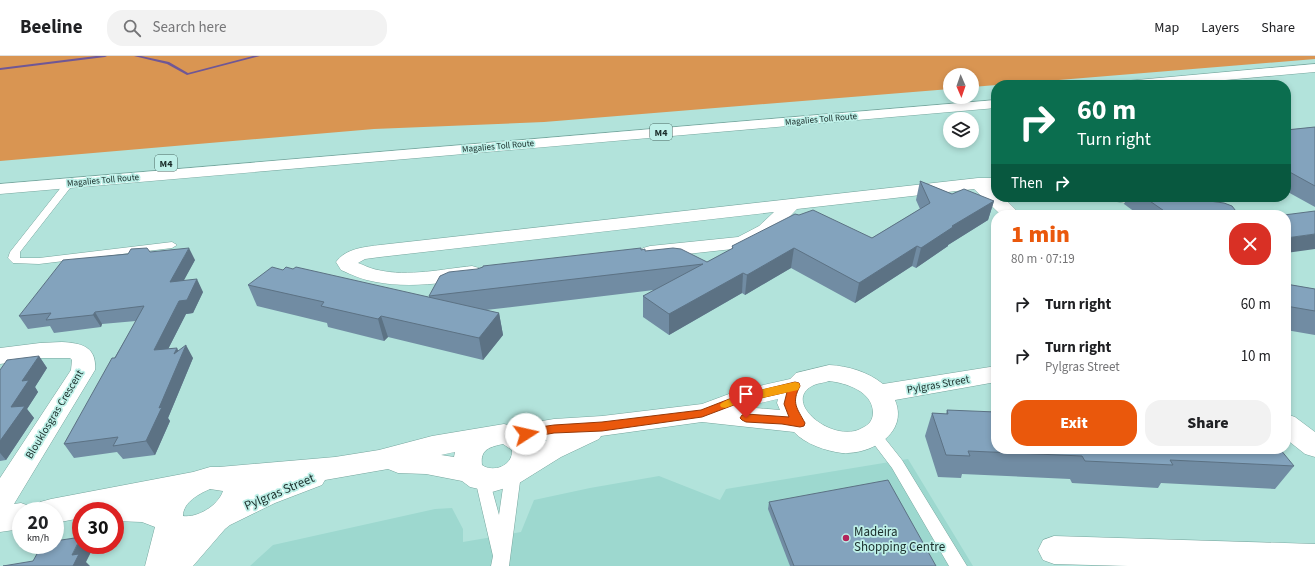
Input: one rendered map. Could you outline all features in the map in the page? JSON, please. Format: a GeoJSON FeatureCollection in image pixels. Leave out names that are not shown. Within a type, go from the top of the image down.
{"type":"FeatureCollection","features":[{"type":"Feature","properties":{"kind":"main road"},"geometry":{"type":"LineString","coordinates":[[1182,80],[1315,68]]}},
{"type":"Feature","properties":{"kind":"main road"},"geometry":{"type":"LineString","coordinates":[[1262,80],[1315,75]]}},
{"type":"Feature","properties":{"kind":"main road","name":"Magalies Toll Route"},"geometry":{"type":"LineString","coordinates":[[0,178],[332,149],[991,97]]}},
{"type":"Feature","properties":{"kind":"main road","name":"Magalies Toll Route"},"geometry":{"type":"LineString","coordinates":[[0,189],[991,104]]}},
{"type":"Feature","properties":{"kind":"main road"},"geometry":{"type":"LineString","coordinates":[[492,269],[414,278],[393,278],[374,276],[348,266],[346,262],[351,258],[363,254],[380,251],[978,183],[991,183]]}},
{"type":"Feature","properties":{"kind":"main road"},"geometry":{"type":"LineString","coordinates":[[978,183],[991,195]]}},
{"type":"Feature","properties":{"kind":"main road"},"geometry":{"type":"LineString","coordinates":[[998,202],[1007,210]]}},
{"type":"Feature","properties":{"kind":"main road"},"geometry":{"type":"LineString","coordinates":[[1149,202],[1172,206]]}},
{"type":"Feature","properties":{"kind":"main road"},"geometry":{"type":"LineString","coordinates":[[633,254],[742,242],[766,230],[792,204]]}},
{"type":"Feature","properties":{"kind":"main road","name":"Blouklosgras Crescent"},"geometry":{"type":"LineString","coordinates":[[0,356],[46,350],[63,350],[78,352],[84,359],[84,370],[0,502]]}},
{"type":"Feature","properties":{"kind":"main road"},"geometry":{"type":"LineString","coordinates":[[829,373],[843,374],[857,379],[879,394],[886,405],[887,417],[883,427],[874,435],[860,440],[844,442],[827,439],[812,432],[800,423],[793,414],[790,404],[790,394],[795,386],[804,379],[815,375],[829,373]]}},
{"type":"Feature","properties":{"kind":"main road","name":"Pylgras Street"},"geometry":{"type":"LineString","coordinates":[[879,394],[991,375]]}},
{"type":"Feature","properties":{"kind":"main road"},"geometry":{"type":"LineString","coordinates":[[702,413],[737,400],[795,386]]}},
{"type":"Feature","properties":{"kind":"main road"},"geometry":{"type":"LineString","coordinates":[[513,436],[554,429],[602,426],[702,413],[800,423]]}},
{"type":"Feature","properties":{"kind":"main road"},"geometry":{"type":"LineString","coordinates":[[517,471],[525,460],[526,453],[520,440],[513,436],[504,434],[485,437],[470,449],[466,456],[466,464],[476,475],[493,480],[503,478],[517,471],[551,450],[602,426]]}},
{"type":"Feature","properties":{"kind":"main road"},"geometry":{"type":"LineString","coordinates":[[1291,428],[1315,447]]}},
{"type":"Feature","properties":{"kind":"main road","name":"Pylgras Street"},"geometry":{"type":"LineString","coordinates":[[64,509],[210,479],[335,468],[379,461],[432,446],[485,437]]}},
{"type":"Feature","properties":{"kind":"main road","name":"Pylgras Street"},"geometry":{"type":"LineString","coordinates":[[379,461],[426,463],[476,475]]}},
{"type":"Feature","properties":{"kind":"main road","name":"Pylgras Street"},"geometry":{"type":"LineString","coordinates":[[64,509],[123,508],[144,510],[169,522],[179,529],[189,530],[218,519],[264,495],[335,468]]}},
{"type":"Feature","properties":{"kind":"main road"},"geometry":{"type":"LineString","coordinates":[[161,566],[169,522],[167,512],[174,498],[188,487],[210,479],[229,480],[235,484],[238,491],[236,499],[232,507],[218,519]]}},
{"type":"Feature","properties":{"kind":"main road"},"geometry":{"type":"LineString","coordinates":[[0,519],[12,517]]}},
{"type":"Feature","properties":{"kind":"main road","name":"Pylgras Street"},"geometry":{"type":"LineString","coordinates":[[173,566],[218,519]]}},
{"type":"Feature","properties":{"kind":"main road"},"geometry":{"type":"LineString","coordinates":[[1054,550],[1315,558]]}},
{"type":"Feature","properties":{"kind":"lane"},"geometry":{"type":"LineString","coordinates":[[69,183],[15,252],[13,258],[17,260],[39,261],[172,245]]}},
{"type":"Feature","properties":{"kind":"lane"},"geometry":{"type":"LineString","coordinates":[[874,435],[897,464],[958,566]]}},
{"type":"Feature","properties":{"kind":"lane"},"geometry":{"type":"LineString","coordinates":[[500,562],[517,471]]}},
{"type":"Feature","properties":{"kind":"lane"},"geometry":{"type":"LineString","coordinates":[[476,475],[500,562]]}},
{"type":"Feature","properties":{"kind":"shaded area"},"geometry":{"type":"Polygon","coordinates":[[[0,56],[1315,56],[1315,59],[1058,80],[991,80],[991,85],[979,86],[979,68],[943,68],[943,90],[544,122],[374,129],[0,161],[0,56]]]}},
{"type":"Feature","properties":{"kind":"shaded area","name":"Madeira Shopping Centre"},"geometry":{"type":"Polygon","coordinates":[[[908,459],[973,566],[250,566],[273,545],[435,509],[452,508],[463,529],[463,542],[521,532],[534,500],[590,488],[659,476],[720,500],[726,489],[908,459]]]}},
{"type":"Feature","properties":{"kind":"building"},"geometry":{"type":"Polygon","coordinates":[[[1315,127],[1315,186],[1291,173],[1291,129],[1315,127]]]}},
{"type":"Feature","properties":{"kind":"building"},"geometry":{"type":"Polygon","coordinates":[[[920,181],[952,194],[964,189],[991,200],[992,202],[952,226],[953,227],[921,248],[917,246],[859,283],[794,248],[747,275],[743,273],[669,314],[643,296],[703,264],[429,296],[440,276],[449,272],[477,269],[483,266],[641,248],[641,250],[645,249],[645,251],[673,248],[681,249],[707,262],[733,248],[732,246],[795,214],[799,215],[813,210],[872,238],[930,203],[920,181]]]}},
{"type":"Feature","properties":{"kind":"building"},"geometry":{"type":"Polygon","coordinates":[[[1151,202],[1217,202],[1232,206],[1235,210],[1163,210],[1151,202]]]}},
{"type":"Feature","properties":{"kind":"building"},"geometry":{"type":"Polygon","coordinates":[[[1315,211],[1315,234],[1291,237],[1291,214],[1315,211]]]}},
{"type":"Feature","properties":{"kind":"building"},"geometry":{"type":"Polygon","coordinates":[[[147,248],[150,252],[189,248],[170,282],[197,279],[187,300],[179,301],[154,350],[177,348],[174,354],[186,345],[159,408],[162,407],[146,441],[113,446],[118,437],[64,444],[112,358],[115,358],[144,306],[95,312],[93,315],[46,320],[51,313],[19,316],[63,260],[128,254],[131,249],[147,248]]]}},
{"type":"Feature","properties":{"kind":"building"},"geometry":{"type":"Polygon","coordinates":[[[272,267],[283,270],[286,267],[293,269],[296,267],[499,313],[479,338],[381,316],[378,319],[321,306],[324,302],[248,285],[272,267]]]}},
{"type":"Feature","properties":{"kind":"building"},"geometry":{"type":"Polygon","coordinates":[[[1291,285],[1315,289],[1315,311],[1291,307],[1291,285]]]}},
{"type":"Feature","properties":{"kind":"building"},"geometry":{"type":"Polygon","coordinates":[[[39,356],[22,381],[29,380],[11,407],[25,406],[0,441],[0,370],[7,360],[39,356]]]}},
{"type":"Feature","properties":{"kind":"building"},"geometry":{"type":"Polygon","coordinates":[[[947,410],[991,412],[991,452],[968,451],[970,456],[946,455],[932,413],[948,414],[947,410]]]}},
{"type":"Feature","properties":{"kind":"building"},"geometry":{"type":"Polygon","coordinates":[[[1036,454],[1284,454],[1294,466],[1170,460],[1173,465],[1085,461],[1082,456],[1036,454]]]}},
{"type":"Feature","properties":{"kind":"building","name":"Madeira Shopping Centre"},"geometry":{"type":"Polygon","coordinates":[[[888,480],[936,566],[794,566],[769,502],[888,480]]]}},
{"type":"Feature","properties":{"kind":"building"},"geometry":{"type":"Polygon","coordinates":[[[72,538],[72,555],[79,554],[73,566],[3,566],[33,561],[37,554],[64,554],[64,540],[72,538]]]}},
{"type":"Feature","properties":{"kind":"waterway"},"geometry":{"type":"LineString","coordinates":[[0,69],[105,56]]}},
{"type":"Feature","properties":{"kind":"waterway"},"geometry":{"type":"LineString","coordinates":[[136,56],[168,63],[187,74],[258,56]]}},
{"type":"Feature","properties":{"kind":"slow traffic"},"geometry":{"type":"LineString","coordinates":[[725,405],[737,400],[795,386],[794,387]]}},
{"type":"Feature","properties":{"kind":"place","name":"Madeira Shopping Centre"},"geometry":{"type":"Point","coordinates":[846,538]}},
{"type":"Feature","properties":{"kind":"route"},"geometry":{"type":"LineString","coordinates":[[526,434],[554,429],[602,426],[702,413],[737,400],[795,386],[790,394],[790,404],[793,414],[800,423],[782,420],[746,418]]}}]}
